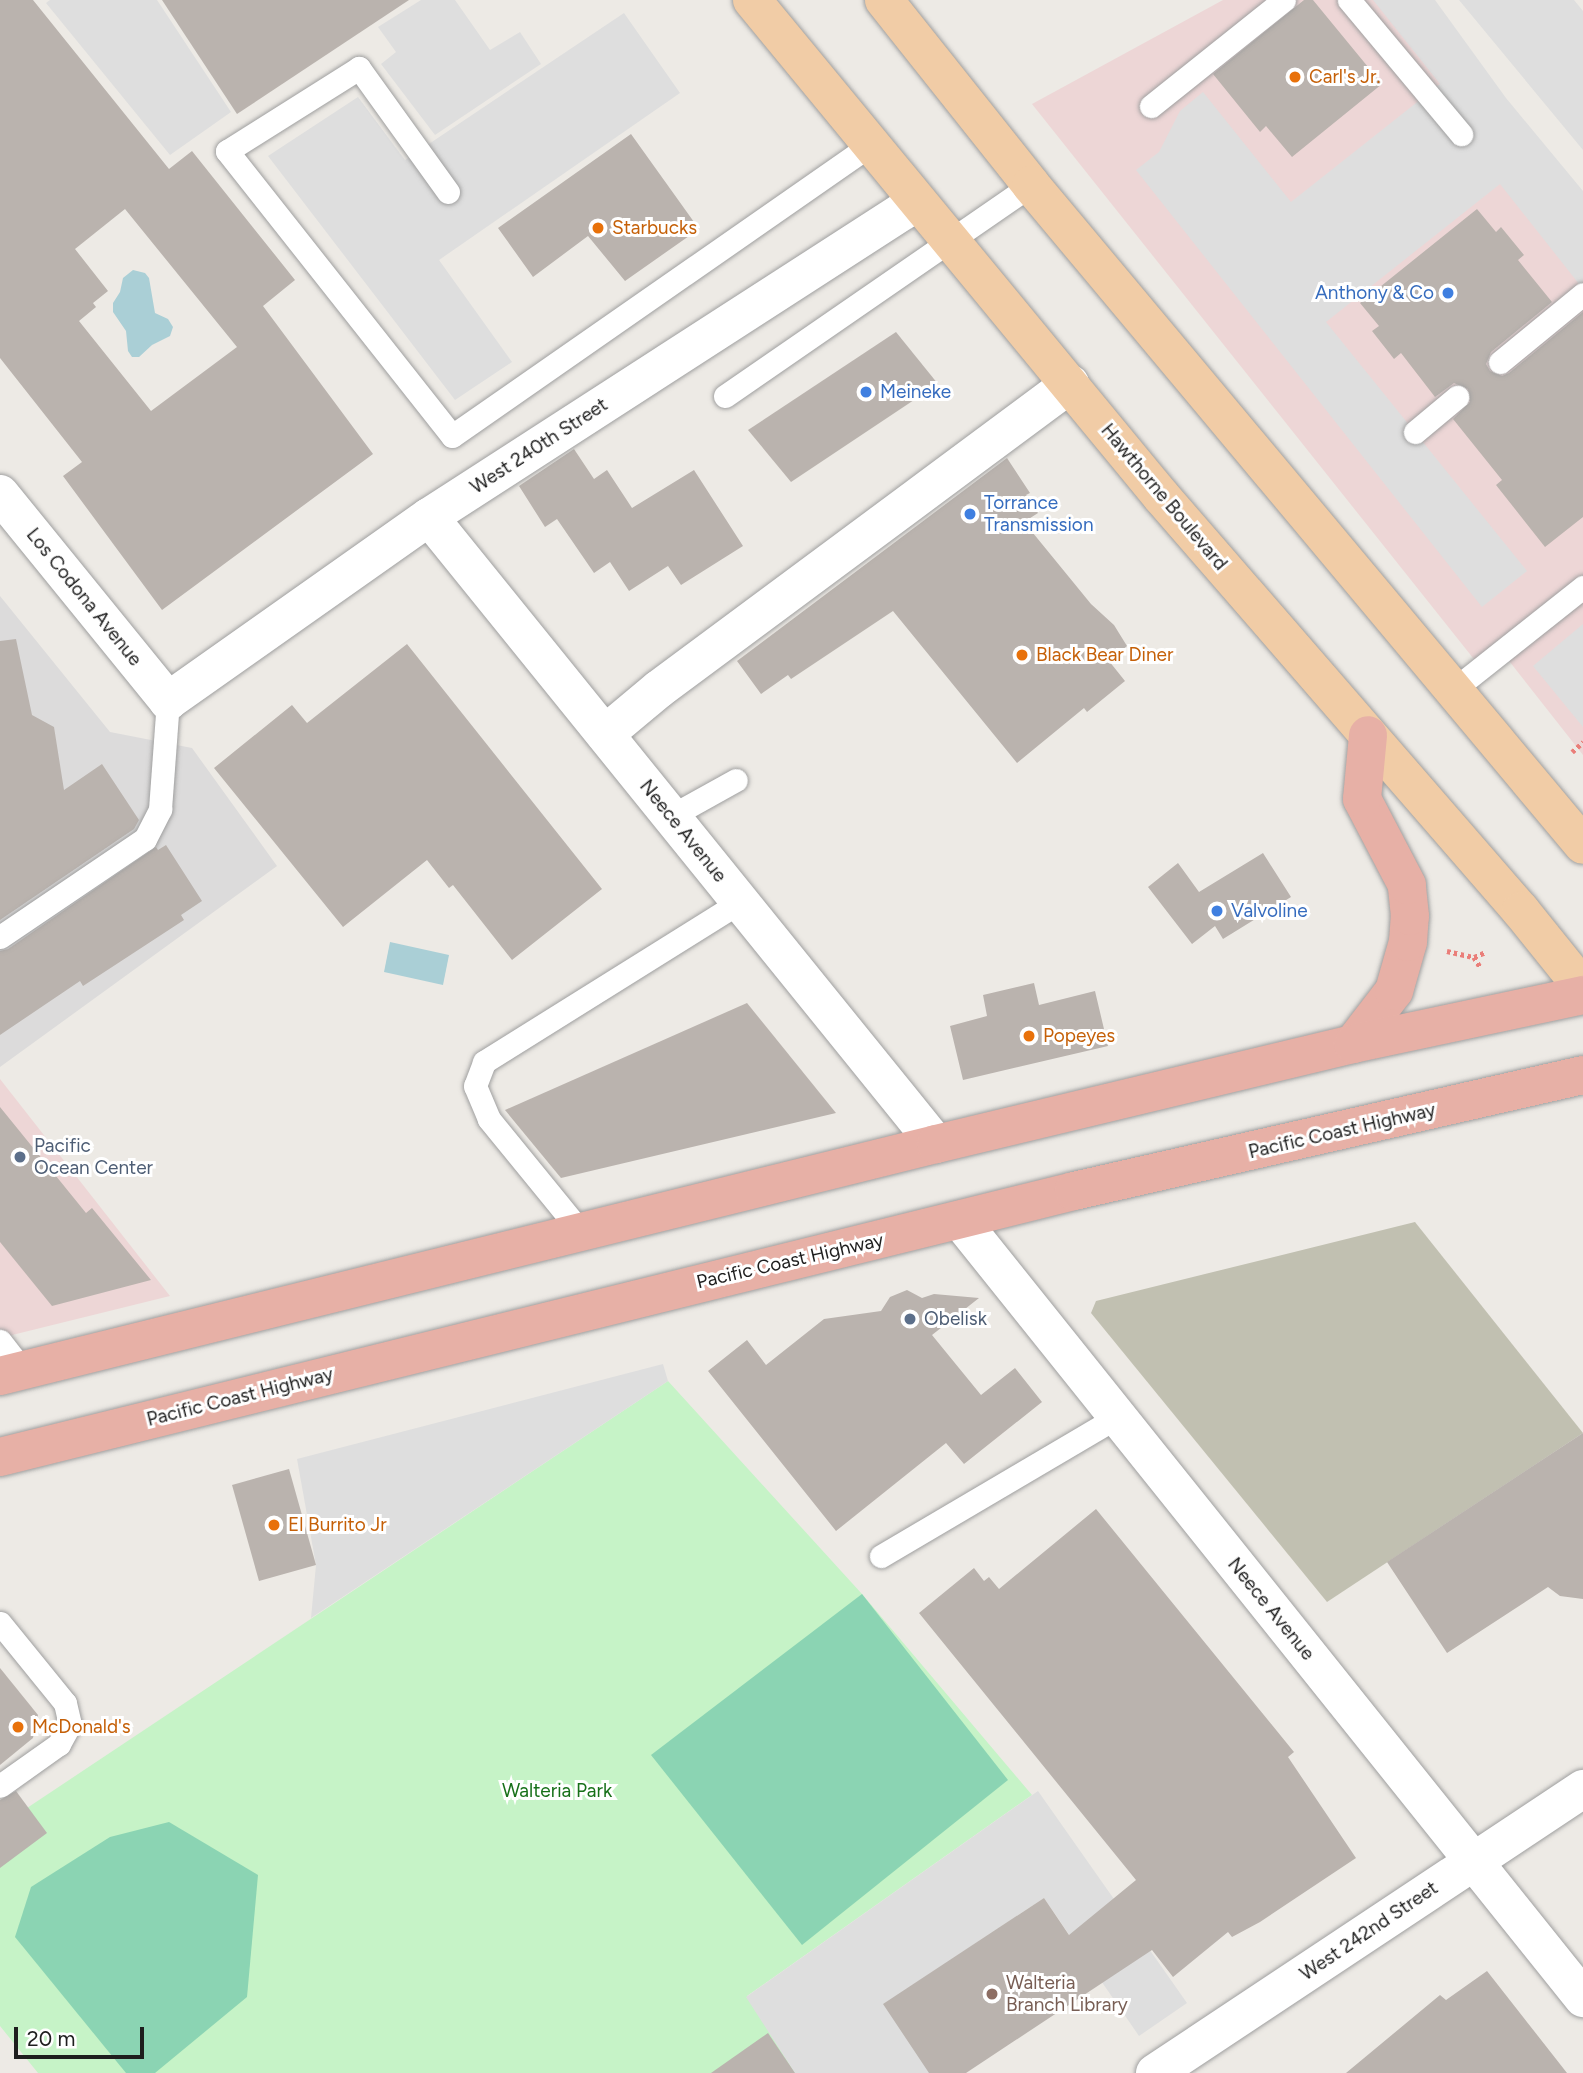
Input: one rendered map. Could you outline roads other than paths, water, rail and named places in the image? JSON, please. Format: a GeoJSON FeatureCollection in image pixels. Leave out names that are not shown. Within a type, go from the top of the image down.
{"type":"FeatureCollection","features":[{"type":"Feature","properties":{"kind":"highway"},"geometry":{"type":"LineString","coordinates":[[1353,1044],[1394,991],[1408,942],[1410,916],[1407,885],[1362,799],[1368,735]]}},
{"type":"Feature","properties":{"kind":"highway"},"geometry":{"type":"LineString","coordinates":[[8,1362],[581,1232],[1353,1044],[1583,995]]}},
{"type":"Feature","properties":{"kind":"highway","name":"Pacific Coast Highway"},"geometry":{"type":"LineString","coordinates":[[0,1457],[1073,1191],[1583,1075]]}},
{"type":"Feature","properties":{"kind":"main road","name":"Hawthorne Boulevard"},"geometry":{"type":"LineString","coordinates":[[752,0],[1161,496],[1583,988]]}},
{"type":"Feature","properties":{"kind":"main road"},"geometry":{"type":"LineString","coordinates":[[884,0],[1031,186],[1583,845]]}},
{"type":"Feature","properties":{"kind":"street","name":"West 240th Street"},"geometry":{"type":"LineString","coordinates":[[168,701],[429,517],[917,202]]}},
{"type":"Feature","properties":{"kind":"street"},"geometry":{"type":"LineString","coordinates":[[605,734],[659,689],[1070,384]]}},
{"type":"Feature","properties":{"kind":"street","name":"Los Codona Avenue"},"geometry":{"type":"LineString","coordinates":[[0,494],[168,701]]}},
{"type":"Feature","properties":{"kind":"street","name":"Neece Avenue"},"geometry":{"type":"LineString","coordinates":[[429,517],[936,1144]]}},
{"type":"Feature","properties":{"kind":"street","name":"Neece Avenue"},"geometry":{"type":"LineString","coordinates":[[960,1220],[1583,1998]]}},
{"type":"Feature","properties":{"kind":"street","name":"West 242nd Street"},"geometry":{"type":"LineString","coordinates":[[1155,2073],[1583,1789]]}},
{"type":"Feature","properties":{"kind":"lane"},"geometry":{"type":"LineString","coordinates":[[1152,106],[1284,0]]}},
{"type":"Feature","properties":{"kind":"lane"},"geometry":{"type":"LineString","coordinates":[[1349,0],[1461,134]]}},
{"type":"Feature","properties":{"kind":"lane"},"geometry":{"type":"LineString","coordinates":[[448,192],[359,68],[227,151],[452,436],[870,145]]}},
{"type":"Feature","properties":{"kind":"lane"},"geometry":{"type":"LineString","coordinates":[[725,396],[948,240],[1031,186]]}},
{"type":"Feature","properties":{"kind":"lane"},"geometry":{"type":"LineString","coordinates":[[1500,362],[1583,294]]}},
{"type":"Feature","properties":{"kind":"lane"},"geometry":{"type":"LineString","coordinates":[[1415,432],[1457,397]]}},
{"type":"Feature","properties":{"kind":"lane"},"geometry":{"type":"LineString","coordinates":[[1453,690],[1583,587]]}},
{"type":"Feature","properties":{"kind":"lane"},"geometry":{"type":"LineString","coordinates":[[0,936],[145,839],[160,808],[168,701]]}},
{"type":"Feature","properties":{"kind":"lane"},"geometry":{"type":"LineString","coordinates":[[671,816],[736,780]]}},
{"type":"Feature","properties":{"kind":"lane"},"geometry":{"type":"LineString","coordinates":[[581,1232],[489,1119],[475,1086],[484,1062],[740,902]]}},
{"type":"Feature","properties":{"kind":"lane"},"geometry":{"type":"LineString","coordinates":[[881,1556],[1117,1417]]}},
{"type":"Feature","properties":{"kind":"lane"},"geometry":{"type":"LineString","coordinates":[[0,1623],[65,1703],[70,1724],[59,1744],[0,1786]]}},
{"type":"Feature","properties":{"kind":"water"},"geometry":{"type":"Polygon","coordinates":[[[133,270],[145,273],[149,278],[155,313],[168,319],[173,327],[170,336],[152,345],[139,357],[132,357],[128,351],[126,331],[113,312],[113,303],[120,292],[123,278],[133,270]]]}},
{"type":"Feature","properties":{"kind":"water"},"geometry":{"type":"Polygon","coordinates":[[[390,942],[449,955],[443,985],[384,972],[390,942]]]}},
{"type":"Feature","properties":{"kind":"place","name":"Carl's Jr."},"geometry":{"type":"Point","coordinates":[1295,77]}},
{"type":"Feature","properties":{"kind":"place","name":"Starbucks"},"geometry":{"type":"Point","coordinates":[598,228]}},
{"type":"Feature","properties":{"kind":"place","name":"Anthony & Co"},"geometry":{"type":"Point","coordinates":[1448,293]}},
{"type":"Feature","properties":{"kind":"place","name":"Meineke"},"geometry":{"type":"Point","coordinates":[866,392]}},
{"type":"Feature","properties":{"kind":"place","name":"Torrance Transmission"},"geometry":{"type":"Point","coordinates":[970,514]}},
{"type":"Feature","properties":{"kind":"place","name":"Black Bear Diner"},"geometry":{"type":"Point","coordinates":[1022,655]}},
{"type":"Feature","properties":{"kind":"place","name":"Valvoline"},"geometry":{"type":"Point","coordinates":[1217,911]}},
{"type":"Feature","properties":{"kind":"place","name":"Popeyes"},"geometry":{"type":"Point","coordinates":[1029,1036]}},
{"type":"Feature","properties":{"kind":"place","name":"Pacific Ocean Center"},"geometry":{"type":"Point","coordinates":[20,1157]}},
{"type":"Feature","properties":{"kind":"place","name":"Obelisk"},"geometry":{"type":"Point","coordinates":[910,1319]}},
{"type":"Feature","properties":{"kind":"place","name":"El Burrito Jr"},"geometry":{"type":"Point","coordinates":[274,1525]}},
{"type":"Feature","properties":{"kind":"place","name":"McDonald's"},"geometry":{"type":"Point","coordinates":[18,1727]}},
{"type":"Feature","properties":{"kind":"place","name":"Walteria Branch Library"},"geometry":{"type":"Point","coordinates":[992,1994]}},
{"type":"Feature","properties":{"kind":"park label","name":"Walteria Park"},"geometry":{"type":"Point","coordinates":[557,1791]}}]}
